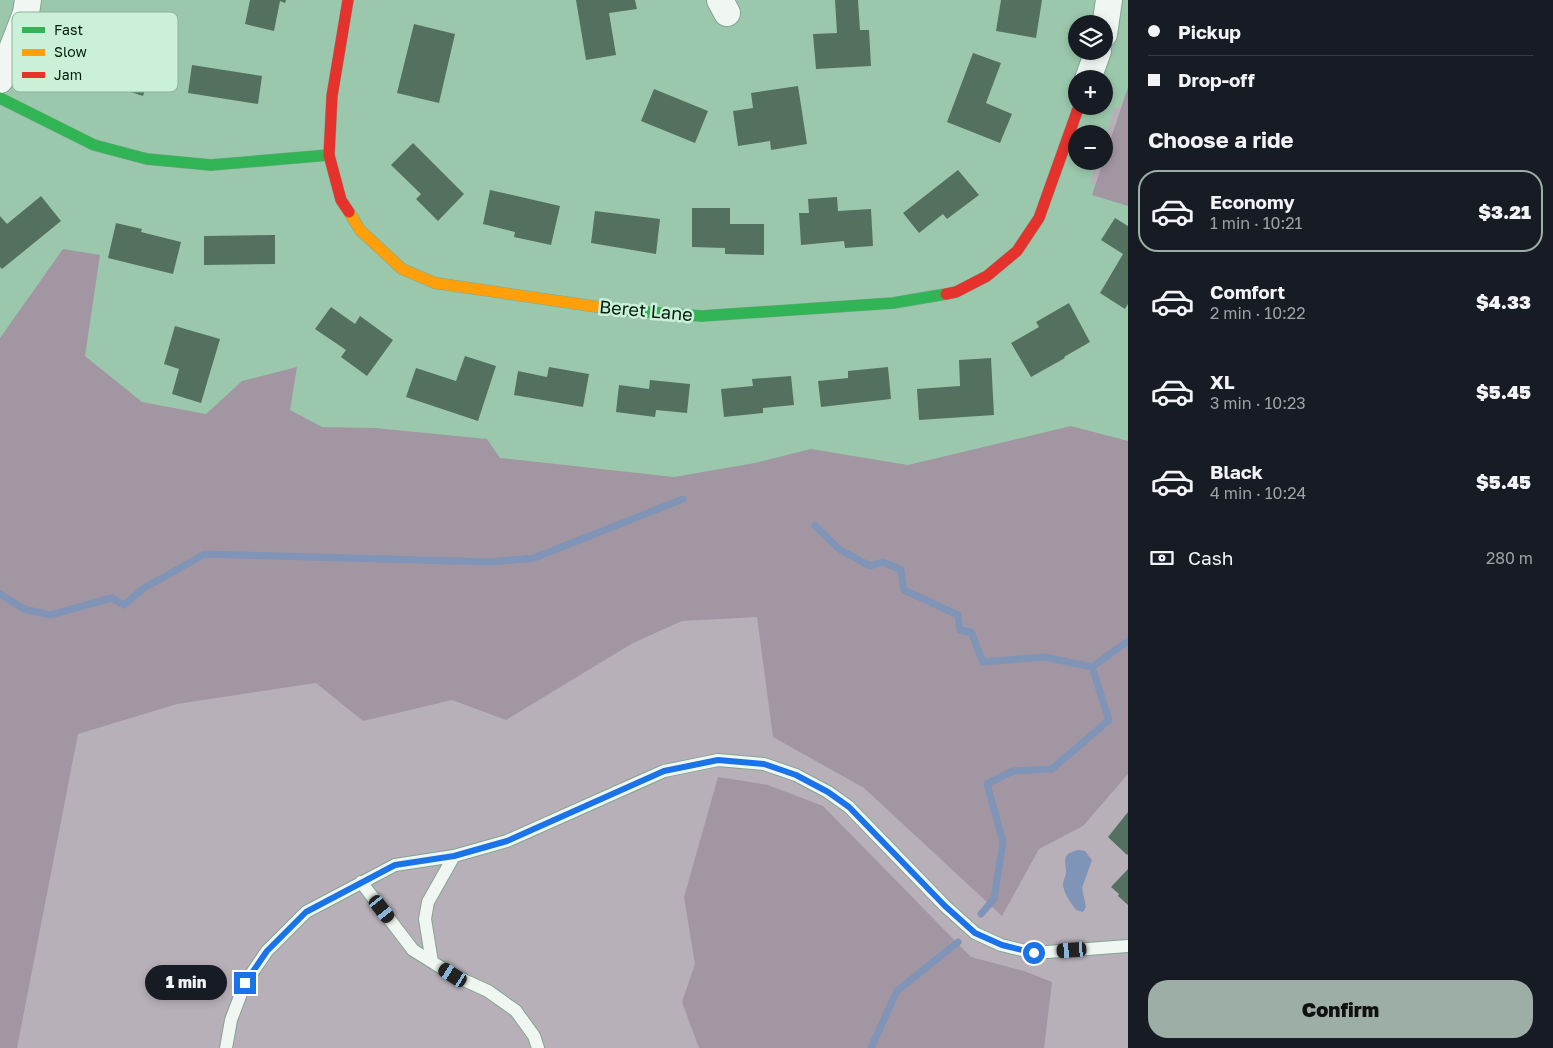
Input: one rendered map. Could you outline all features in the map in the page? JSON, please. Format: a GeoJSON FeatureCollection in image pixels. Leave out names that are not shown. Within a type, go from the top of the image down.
{"type":"FeatureCollection","features":[{"type":"Feature","properties":{"kind":"street","name":"Beret Lane"},"geometry":{"type":"LineString","coordinates":[[348,0],[332,96],[328,155],[341,200],[360,230],[402,268],[435,283],[630,312],[702,316],[893,303],[956,292],[987,276],[1017,251],[1039,218],[1076,115]]}},
{"type":"Feature","properties":{"kind":"street"},"geometry":{"type":"LineString","coordinates":[[1107,15],[1109,0]]}},
{"type":"Feature","properties":{"kind":"street"},"geometry":{"type":"LineString","coordinates":[[0,80],[12,49]]}},
{"type":"Feature","properties":{"kind":"street"},"geometry":{"type":"LineString","coordinates":[[0,98],[94,145],[147,159],[211,165],[328,155]]}},
{"type":"Feature","properties":{"kind":"lane"},"geometry":{"type":"LineString","coordinates":[[226,1048],[231,1020],[245,983],[267,951],[306,912],[395,865],[454,856],[507,841],[664,771],[718,760],[764,764],[804,779],[828,792],[849,807],[945,906],[975,933],[1002,945],[1034,953],[1128,946]]}},
{"type":"Feature","properties":{"kind":"lane"},"geometry":{"type":"LineString","coordinates":[[432,962],[425,919],[428,902],[454,856]]}},
{"type":"Feature","properties":{"kind":"lane"},"geometry":{"type":"LineString","coordinates":[[361,882],[413,950],[453,975],[488,991],[516,1011],[534,1036],[538,1048]]}},
{"type":"Feature","properties":{"kind":"shaded area"},"geometry":{"type":"Polygon","coordinates":[[[1128,87],[1128,206],[1092,195],[1100,170],[1113,170],[1113,132],[1128,87]]]}},
{"type":"Feature","properties":{"kind":"shaded area"},"geometry":{"type":"Polygon","coordinates":[[[1128,104],[1128,196],[1090,183],[1094,170],[1113,170],[1113,125],[1109,125],[1114,109],[1128,104]]]}},
{"type":"Feature","properties":{"kind":"shaded area"},"geometry":{"type":"Polygon","coordinates":[[[63,249],[100,255],[85,356],[142,402],[206,414],[242,381],[297,367],[290,410],[322,427],[375,428],[487,439],[500,458],[674,477],[755,463],[811,449],[908,465],[1071,426],[1128,441],[1128,774],[1083,826],[1039,849],[1002,916],[864,788],[773,737],[757,617],[682,621],[633,643],[506,720],[452,700],[363,721],[316,683],[177,704],[78,734],[17,1048],[0,1048],[0,338],[63,249]]]}},
{"type":"Feature","properties":{"kind":"shaded area"},"geometry":{"type":"Polygon","coordinates":[[[1128,443],[1128,1048],[0,1048],[98,506],[546,532],[1128,443]]]}},
{"type":"Feature","properties":{"kind":"shaded area"},"geometry":{"type":"Polygon","coordinates":[[[718,777],[768,785],[823,806],[971,957],[1024,971],[1052,982],[1044,1048],[699,1048],[682,1002],[695,964],[684,897],[718,777]]]}},
{"type":"Feature","properties":{"kind":"water"},"geometry":{"type":"Polygon","coordinates":[[[1085,851],[1092,860],[1082,888],[1086,907],[1083,912],[1076,910],[1066,895],[1063,885],[1066,873],[1066,856],[1071,852],[1085,851]]]}},
{"type":"Feature","properties":{"kind":"building"},"geometry":{"type":"Polygon","coordinates":[[[250,0],[286,0],[285,3],[280,1],[274,31],[245,24],[250,0]]]}},
{"type":"Feature","properties":{"kind":"building"},"geometry":{"type":"Polygon","coordinates":[[[576,0],[635,0],[637,9],[609,13],[616,55],[586,60],[576,0]]]}},
{"type":"Feature","properties":{"kind":"building"},"geometry":{"type":"Polygon","coordinates":[[[835,0],[858,0],[860,30],[869,30],[871,66],[816,69],[813,34],[837,33],[835,0]]]}},
{"type":"Feature","properties":{"kind":"building"},"geometry":{"type":"Polygon","coordinates":[[[1001,0],[1042,0],[1036,38],[996,31],[1001,0]]]}},
{"type":"Feature","properties":{"kind":"building"},"geometry":{"type":"Polygon","coordinates":[[[414,24],[455,34],[439,103],[397,93],[414,24]]]}},
{"type":"Feature","properties":{"kind":"building"},"geometry":{"type":"Polygon","coordinates":[[[973,53],[1001,63],[986,103],[1012,114],[1000,143],[947,122],[973,53]]]}},
{"type":"Feature","properties":{"kind":"building"},"geometry":{"type":"Polygon","coordinates":[[[192,65],[262,76],[258,104],[188,93],[192,65]]]}},
{"type":"Feature","properties":{"kind":"building"},"geometry":{"type":"Polygon","coordinates":[[[798,86],[807,144],[771,150],[770,141],[738,146],[733,111],[753,108],[751,93],[798,86]]]}},
{"type":"Feature","properties":{"kind":"building"},"geometry":{"type":"Polygon","coordinates":[[[654,89],[708,111],[695,143],[641,121],[654,89]]]}},
{"type":"Feature","properties":{"kind":"building"},"geometry":{"type":"Polygon","coordinates":[[[131,92],[144,92],[143,96],[131,92]]]}},
{"type":"Feature","properties":{"kind":"building"},"geometry":{"type":"Polygon","coordinates":[[[413,143],[464,194],[438,221],[416,199],[421,194],[391,165],[413,143]]]}},
{"type":"Feature","properties":{"kind":"building"},"geometry":{"type":"Polygon","coordinates":[[[958,170],[979,195],[947,219],[943,214],[919,233],[903,213],[958,170]]]}},
{"type":"Feature","properties":{"kind":"building"},"geometry":{"type":"Polygon","coordinates":[[[490,190],[560,206],[551,245],[514,237],[515,232],[483,224],[490,190]]]}},
{"type":"Feature","properties":{"kind":"building"},"geometry":{"type":"Polygon","coordinates":[[[41,196],[61,221],[2,269],[0,267],[0,216],[7,224],[41,196]]]}},
{"type":"Feature","properties":{"kind":"building"},"geometry":{"type":"Polygon","coordinates":[[[837,197],[838,211],[871,209],[873,246],[845,248],[844,241],[801,245],[799,213],[809,213],[808,199],[837,197]]]}},
{"type":"Feature","properties":{"kind":"building"},"geometry":{"type":"Polygon","coordinates":[[[692,208],[730,208],[730,224],[764,224],[764,255],[725,254],[725,248],[692,247],[692,208]]]}},
{"type":"Feature","properties":{"kind":"building"},"geometry":{"type":"Polygon","coordinates":[[[595,211],[660,219],[656,254],[591,243],[595,211]]]}},
{"type":"Feature","properties":{"kind":"building"},"geometry":{"type":"Polygon","coordinates":[[[1115,218],[1128,226],[1128,304],[1125,309],[1100,293],[1123,254],[1101,240],[1115,218]]]}},
{"type":"Feature","properties":{"kind":"building"},"geometry":{"type":"Polygon","coordinates":[[[116,223],[142,229],[141,232],[181,242],[173,274],[108,258],[116,223]]]}},
{"type":"Feature","properties":{"kind":"building"},"geometry":{"type":"Polygon","coordinates":[[[275,235],[275,264],[204,265],[204,236],[275,235]]]}},
{"type":"Feature","properties":{"kind":"building"},"geometry":{"type":"Polygon","coordinates":[[[1069,303],[1090,342],[1031,377],[1011,343],[1039,327],[1036,322],[1069,303]]]}},
{"type":"Feature","properties":{"kind":"building"},"geometry":{"type":"Polygon","coordinates":[[[331,307],[355,324],[360,316],[393,340],[367,376],[341,357],[346,350],[315,329],[331,307]]]}},
{"type":"Feature","properties":{"kind":"building"},"geometry":{"type":"Polygon","coordinates":[[[175,326],[220,339],[201,403],[172,394],[179,369],[164,364],[175,326]]]}},
{"type":"Feature","properties":{"kind":"building"},"geometry":{"type":"Polygon","coordinates":[[[465,356],[496,366],[478,421],[406,397],[416,368],[456,381],[465,356]]]}},
{"type":"Feature","properties":{"kind":"building"},"geometry":{"type":"Polygon","coordinates":[[[991,358],[994,415],[919,420],[917,389],[960,386],[959,360],[991,358]]]}},
{"type":"Feature","properties":{"kind":"building"},"geometry":{"type":"Polygon","coordinates":[[[549,367],[589,374],[583,407],[514,395],[518,371],[547,377],[549,367]]]}},
{"type":"Feature","properties":{"kind":"building"},"geometry":{"type":"Polygon","coordinates":[[[888,367],[891,399],[821,407],[818,381],[848,378],[848,371],[888,367]]]}},
{"type":"Feature","properties":{"kind":"building"},"geometry":{"type":"Polygon","coordinates":[[[791,376],[794,405],[763,408],[763,413],[724,417],[721,389],[753,386],[752,379],[791,376]]]}},
{"type":"Feature","properties":{"kind":"building"},"geometry":{"type":"Polygon","coordinates":[[[650,380],[690,384],[687,413],[656,410],[655,417],[616,412],[619,385],[649,389],[650,380]]]}},
{"type":"Feature","properties":{"kind":"building"},"geometry":{"type":"Polygon","coordinates":[[[1128,812],[1128,854],[1127,855],[1108,837],[1128,812]]]}},
{"type":"Feature","properties":{"kind":"building"},"geometry":{"type":"Polygon","coordinates":[[[1128,869],[1128,905],[1111,887],[1128,869]]]}},
{"type":"Feature","properties":{"kind":"waterway"},"geometry":{"type":"LineString","coordinates":[[0,594],[24,609],[50,615],[112,598],[124,605],[144,588],[205,554],[490,562],[534,558],[683,499]]}},
{"type":"Feature","properties":{"kind":"waterway"},"geometry":{"type":"LineString","coordinates":[[815,526],[839,549],[870,566],[883,562],[901,570],[904,590],[958,615],[960,630],[971,632],[983,662],[1044,657],[1092,667]]}},
{"type":"Feature","properties":{"kind":"waterway"},"geometry":{"type":"LineString","coordinates":[[981,914],[994,899],[1003,842],[987,784],[1013,771],[1052,769],[1109,720],[1092,667],[1128,641]]}},
{"type":"Feature","properties":{"kind":"waterway"},"geometry":{"type":"LineString","coordinates":[[871,1048],[897,991],[958,942]]}},
{"type":"Feature","properties":{"kind":"traffic: fast"},"geometry":{"type":"LineString","coordinates":[[0,98],[94,145],[147,159],[211,165],[329,155]]}},
{"type":"Feature","properties":{"kind":"traffic: fast"},"geometry":{"type":"LineString","coordinates":[[619,310],[702,316],[893,303],[946,294]]}},
{"type":"Feature","properties":{"kind":"traffic: slow"},"geometry":{"type":"LineString","coordinates":[[349,212],[360,230],[402,269],[435,283],[619,310]]}},
{"type":"Feature","properties":{"kind":"traffic: jam"},"geometry":{"type":"LineString","coordinates":[[348,0],[332,96],[329,155],[341,200],[349,212]]}},
{"type":"Feature","properties":{"kind":"traffic: jam"},"geometry":{"type":"LineString","coordinates":[[946,294],[956,292],[987,276],[1017,251],[1039,218],[1076,115]]}},
{"type":"Feature","properties":{"kind":"route"},"geometry":{"type":"LineString","coordinates":[[245,983],[267,951],[306,912],[395,865],[454,856],[507,841],[664,771],[718,760],[764,764],[796,775],[828,792],[849,807],[945,906],[975,933],[1002,945],[1034,953]]}}]}
